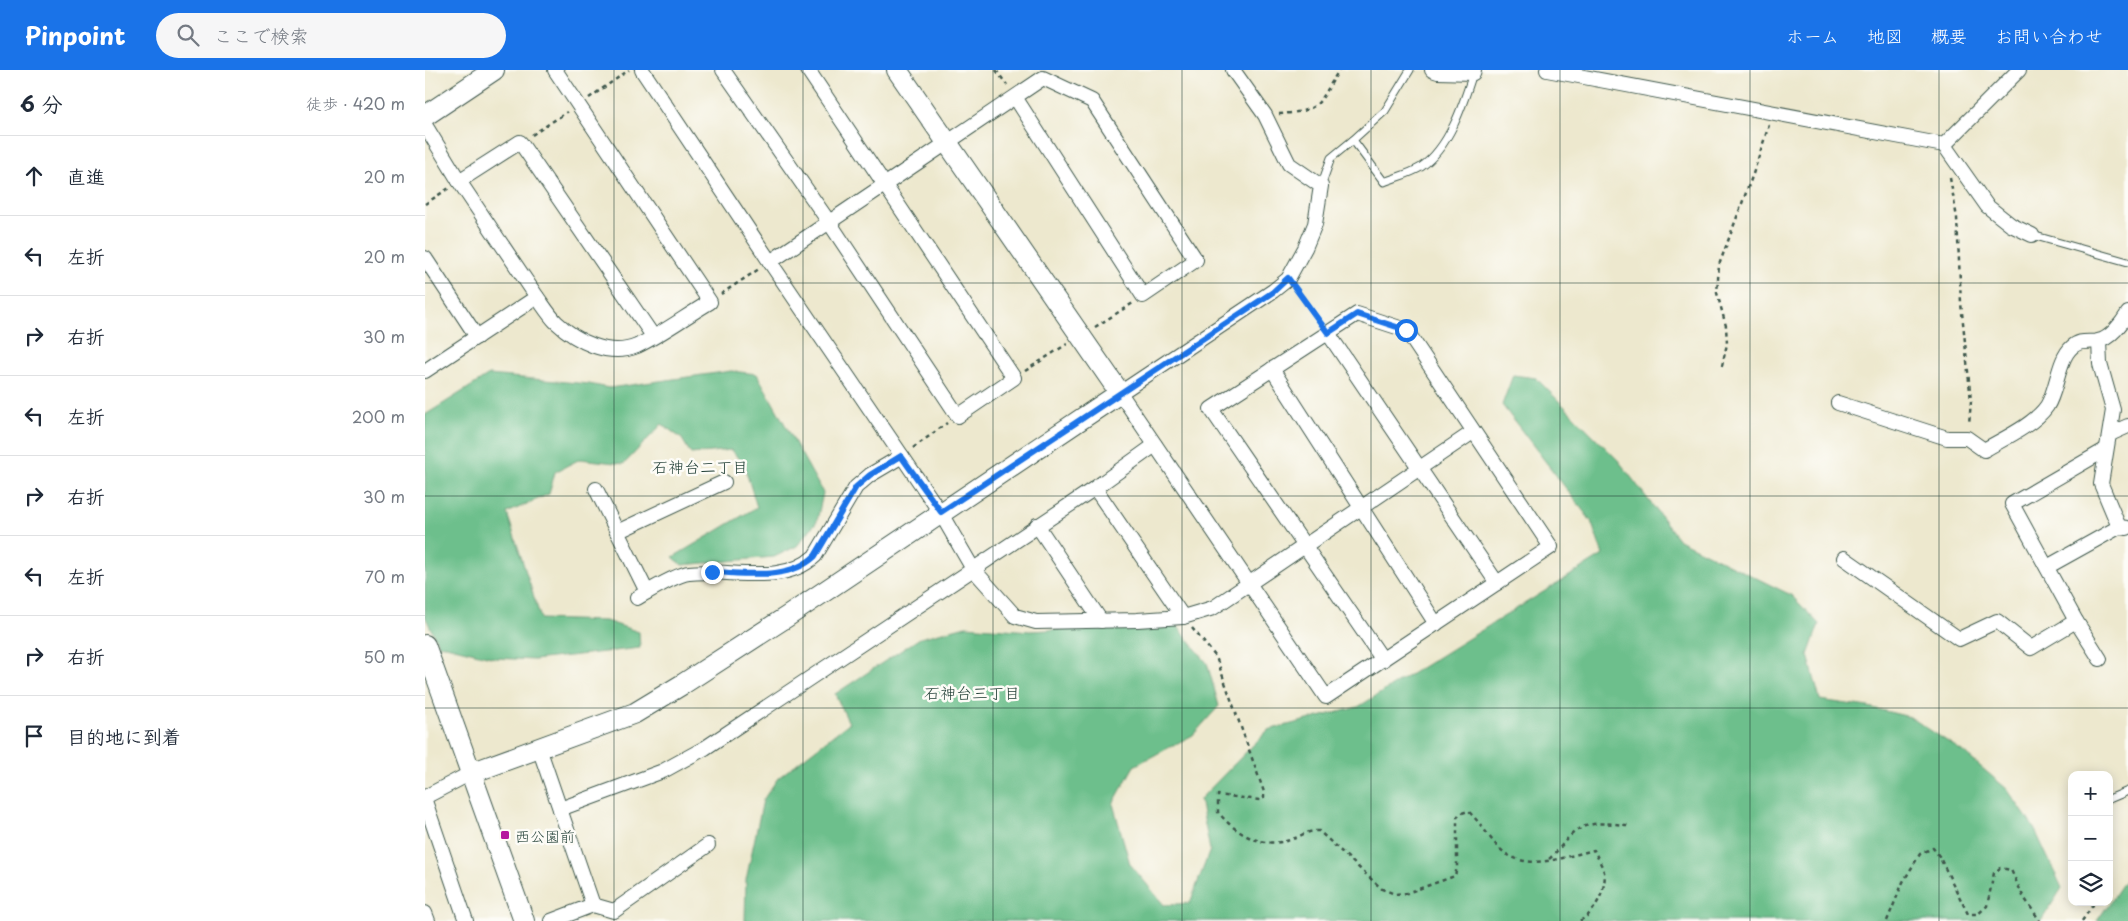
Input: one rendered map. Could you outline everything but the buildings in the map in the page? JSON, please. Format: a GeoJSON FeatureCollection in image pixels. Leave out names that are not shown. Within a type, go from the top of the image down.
{"type":"FeatureCollection","features":[{"type":"Feature","properties":{"kind":"street"},"geometry":{"type":"LineString","coordinates":[[425,116],[493,70]]}},
{"type":"Feature","properties":{"kind":"street"},"geometry":{"type":"LineString","coordinates":[[425,125],[459,181],[556,322],[573,335],[597,348],[617,349],[635,346],[710,302],[555,70]]}},
{"type":"Feature","properties":{"kind":"street"},"geometry":{"type":"LineString","coordinates":[[642,70],[901,456],[941,512],[973,569],[1015,616],[1036,622],[1101,621],[1183,617],[1213,608],[1473,432]]}},
{"type":"Feature","properties":{"kind":"street"},"geometry":{"type":"LineString","coordinates":[[723,70],[829,222],[958,416],[1014,378],[808,70]]}},
{"type":"Feature","properties":{"kind":"street"},"geometry":{"type":"LineString","coordinates":[[897,70],[1121,393],[1326,697],[1383,660],[1551,547],[1406,330],[1357,314],[1211,409],[1383,660]]}},
{"type":"Feature","properties":{"kind":"street"},"geometry":{"type":"LineString","coordinates":[[466,921],[425,799],[471,773],[635,714],[1273,292],[1288,278],[1305,248],[1315,224],[1321,186],[1289,164],[1265,116],[1233,70]]}},
{"type":"Feature","properties":{"kind":"street"},"geometry":{"type":"LineString","coordinates":[[1432,70],[1438,72],[1474,72]]}},
{"type":"Feature","properties":{"kind":"street"},"geometry":{"type":"LineString","coordinates":[[1547,70],[1944,145],[1987,206],[2011,225],[2032,235]]}},
{"type":"Feature","properties":{"kind":"street"},"geometry":{"type":"LineString","coordinates":[[1944,145],[2019,70]]}},
{"type":"Feature","properties":{"kind":"street"},"geometry":{"type":"LineString","coordinates":[[770,262],[1043,78],[1092,101],[1196,260],[1143,296],[1015,97]]}},
{"type":"Feature","properties":{"kind":"street"},"geometry":{"type":"LineString","coordinates":[[459,181],[520,142],[653,336]]}},
{"type":"Feature","properties":{"kind":"street"},"geometry":{"type":"LineString","coordinates":[[425,258],[477,336]]}},
{"type":"Feature","properties":{"kind":"street"},"geometry":{"type":"LineString","coordinates":[[425,370],[537,297]]}},
{"type":"Feature","properties":{"kind":"street"},"geometry":{"type":"LineString","coordinates":[[1838,403],[1947,438],[1967,438],[1984,450],[2027,424],[2047,406],[2072,347],[2083,341],[2099,341],[2108,336],[2128,313]]}},
{"type":"Feature","properties":{"kind":"street"},"geometry":{"type":"LineString","coordinates":[[1328,333],[1497,583]]}},
{"type":"Feature","properties":{"kind":"street"},"geometry":{"type":"LineString","coordinates":[[2047,567],[2123,527],[2101,484],[2113,410],[2099,364],[2099,341]]}},
{"type":"Feature","properties":{"kind":"street"},"geometry":{"type":"LineString","coordinates":[[1272,369],[1436,624]]}},
{"type":"Feature","properties":{"kind":"street"},"geometry":{"type":"LineString","coordinates":[[2109,434],[2128,426]]}},
{"type":"Feature","properties":{"kind":"street"},"geometry":{"type":"LineString","coordinates":[[560,809],[663,771],[705,748],[1095,488],[1155,445]]}},
{"type":"Feature","properties":{"kind":"street"},"geometry":{"type":"LineString","coordinates":[[2100,659],[2076,621],[2012,504],[2105,450]]}},
{"type":"Feature","properties":{"kind":"street"},"geometry":{"type":"LineString","coordinates":[[595,489],[617,532],[642,595],[687,572],[767,574],[790,570],[806,564],[815,556],[856,487],[870,475],[901,456]]}},
{"type":"Feature","properties":{"kind":"street"},"geometry":{"type":"LineString","coordinates":[[617,532],[724,482]]}},
{"type":"Feature","properties":{"kind":"street"},"geometry":{"type":"LineString","coordinates":[[1095,488],[1183,617]]}},
{"type":"Feature","properties":{"kind":"street"},"geometry":{"type":"LineString","coordinates":[[1037,525],[1101,621]]}},
{"type":"Feature","properties":{"kind":"street"},"geometry":{"type":"LineString","coordinates":[[1843,558],[1959,639],[1997,621],[2031,648],[2076,621]]}},
{"type":"Feature","properties":{"kind":"street"},"geometry":{"type":"LineString","coordinates":[[425,645],[524,921]]}},
{"type":"Feature","properties":{"kind":"street"},"geometry":{"type":"LineString","coordinates":[[539,748],[593,905]]}},
{"type":"Feature","properties":{"kind":"street"},"geometry":{"type":"LineString","coordinates":[[551,921],[593,905],[614,911],[708,845]]}},
{"type":"Feature","properties":{"kind":"street"},"geometry":{"type":"LineString","coordinates":[[425,913],[428,921]]}},
{"type":"Feature","properties":{"kind":"lane"},"geometry":{"type":"LineString","coordinates":[[1321,186],[1331,158],[1385,111],[1410,70]]}},
{"type":"Feature","properties":{"kind":"lane"},"geometry":{"type":"LineString","coordinates":[[1353,140],[1384,182],[1419,168],[1435,155],[1459,115],[1474,72]]}},
{"type":"Feature","properties":{"kind":"lane"},"geometry":{"type":"LineString","coordinates":[[2032,235],[2128,262]]}},
{"type":"Feature","properties":{"kind":"lane"},"geometry":{"type":"LineString","coordinates":[[2113,797],[2128,791]]}},
{"type":"Feature","properties":{"kind":"path"},"geometry":{"type":"LineString","coordinates":[[996,70],[1015,97]]}},
{"type":"Feature","properties":{"kind":"path"},"geometry":{"type":"LineString","coordinates":[[1265,116],[1302,113],[1313,109],[1319,103],[1339,70]]}},
{"type":"Feature","properties":{"kind":"path"},"geometry":{"type":"LineString","coordinates":[[1722,366],[1727,344],[1726,326],[1717,292],[1719,265],[1753,174],[1773,113]]}},
{"type":"Feature","properties":{"kind":"path"},"geometry":{"type":"LineString","coordinates":[[1949,172],[1957,218],[1961,303],[1971,401],[1967,438]]}},
{"type":"Feature","properties":{"kind":"path"},"geometry":{"type":"LineString","coordinates":[[425,204],[459,181]]}},
{"type":"Feature","properties":{"kind":"path"},"geometry":{"type":"LineString","coordinates":[[710,302],[770,262]]}},
{"type":"Feature","properties":{"kind":"path"},"geometry":{"type":"LineString","coordinates":[[1288,278],[1328,333]]}},
{"type":"Feature","properties":{"kind":"path"},"geometry":{"type":"LineString","coordinates":[[901,456],[958,416]]}},
{"type":"Feature","properties":{"kind":"path"},"geometry":{"type":"LineString","coordinates":[[1183,617],[1216,657],[1264,792],[1264,798],[1260,800],[1220,795],[1217,797],[1217,812],[1244,836],[1269,842],[1281,842],[1290,840],[1307,831],[1319,831],[1383,889],[1395,894],[1407,893],[1455,876],[1457,867],[1457,818],[1459,814],[1468,811],[1507,856],[1524,862],[1548,860],[1594,850],[1605,874],[1599,902],[1583,920],[1578,921]]}},
{"type":"Feature","properties":{"kind":"path"},"geometry":{"type":"LineString","coordinates":[[1548,860],[1572,834],[1583,826],[1596,824],[1629,825]]}},
{"type":"Feature","properties":{"kind":"path"},"geometry":{"type":"LineString","coordinates":[[1887,921],[1903,882],[1920,854],[1933,848],[1939,856],[1968,914],[1978,914],[1987,906],[1994,874],[2000,868],[2011,870],[2023,896],[2040,921]]}},
{"type":"Feature","properties":{"kind":"path"},"geometry":{"type":"LineString","coordinates":[[2081,921],[2092,906]]}},
{"type":"Feature","properties":{"kind":"green space"},"geometry":{"type":"Polygon","coordinates":[[[731,371],[757,374],[823,493],[817,521],[797,546],[774,557],[682,565],[673,557],[757,507],[744,465],[731,450],[691,454],[682,439],[662,424],[624,464],[580,459],[555,472],[549,494],[507,513],[541,619],[606,621],[639,632],[640,648],[534,660],[495,658],[438,644],[425,616],[425,415],[489,375],[589,384],[609,388],[731,371]]]}},
{"type":"Feature","properties":{"kind":"green space"},"geometry":{"type":"Polygon","coordinates":[[[1513,375],[1536,378],[1618,460],[1679,540],[1791,595],[1819,624],[1808,655],[1820,700],[1868,707],[1910,717],[1962,751],[2007,789],[2034,828],[2062,888],[2041,921],[745,921],[746,880],[763,800],[778,778],[849,723],[835,694],[920,638],[966,626],[1030,631],[1175,623],[1207,663],[1219,706],[1193,735],[1134,766],[1113,804],[1130,864],[1164,905],[1190,903],[1210,850],[1200,799],[1268,730],[1358,707],[1603,555],[1591,521],[1502,405],[1513,375]]]}},
{"type":"Feature","properties":{"kind":"green space"},"geometry":{"type":"Polygon","coordinates":[[[2128,876],[2128,921],[2097,921],[2107,906],[2113,906],[2113,898],[2128,876]]]}},
{"type":"Feature","properties":{"kind":"place","name":"西公園前"},"geometry":{"type":"Point","coordinates":[505,835]}},
{"type":"Feature","properties":{"kind":"district","name":"石神台二丁目"},"geometry":{"type":"Point","coordinates":[700,466]}},
{"type":"Feature","properties":{"kind":"district","name":"石神台三丁目"},"geometry":{"type":"Point","coordinates":[972,692]}},
{"type":"Feature","properties":{"kind":"route"},"geometry":{"type":"LineString","coordinates":[[712,572],[767,574],[790,570],[806,564],[815,556],[856,487],[870,475],[901,456],[941,512],[1121,393],[1215,328],[1273,292],[1288,278],[1328,333],[1357,314],[1406,330]]}}]}
